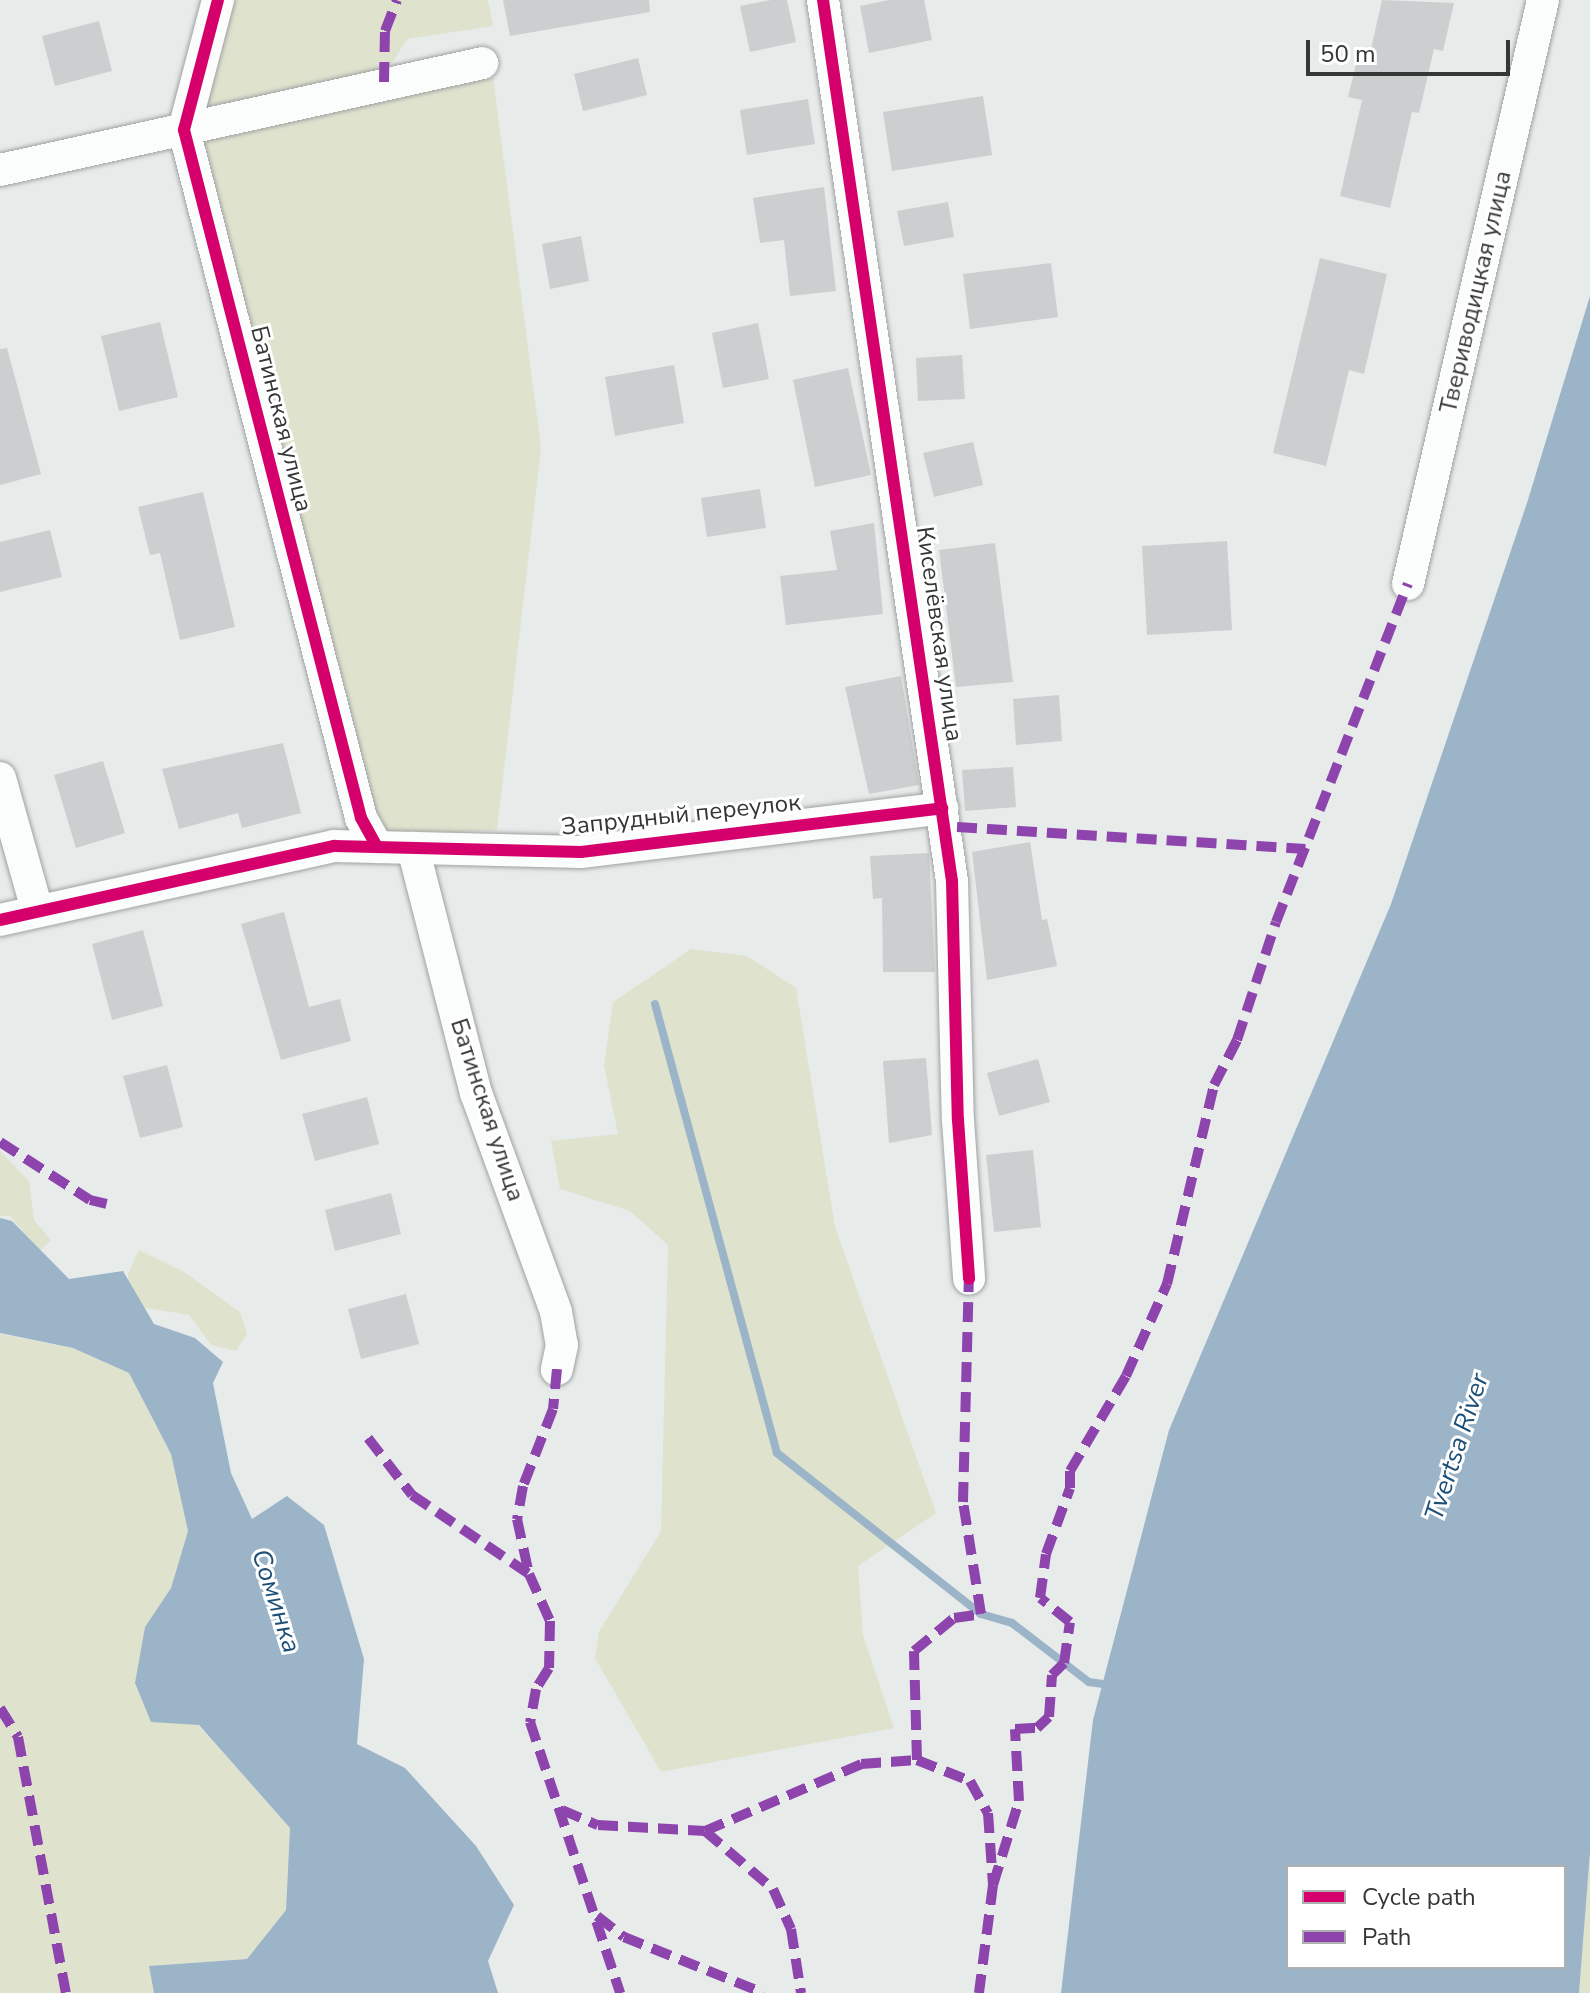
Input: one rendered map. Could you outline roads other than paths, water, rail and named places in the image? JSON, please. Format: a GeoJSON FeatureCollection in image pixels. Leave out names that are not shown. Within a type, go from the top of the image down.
{"type":"FeatureCollection","features":[{"type":"Feature","properties":{"kind":"street","name":"Батинская улица"},"geometry":{"type":"LineString","coordinates":[[218,0],[184,130],[361,818],[377,847]]}},
{"type":"Feature","properties":{"kind":"street","name":"Киселёвская улица"},"geometry":{"type":"LineString","coordinates":[[823,0],[952,881],[969,1279]]}},
{"type":"Feature","properties":{"kind":"street","name":"Твериводицкая улица"},"geometry":{"type":"LineString","coordinates":[[1408,584],[1543,0]]}},
{"type":"Feature","properties":{"kind":"street"},"geometry":{"type":"LineString","coordinates":[[0,170],[482,63]]}},
{"type":"Feature","properties":{"kind":"street"},"geometry":{"type":"LineString","coordinates":[[0,778],[37,910]]}},
{"type":"Feature","properties":{"kind":"street","name":"Запрудный переулок"},"geometry":{"type":"LineString","coordinates":[[0,920],[334,846],[581,852],[942,808]]}},
{"type":"Feature","properties":{"kind":"street","name":"Батинская улица"},"geometry":{"type":"LineString","coordinates":[[413,848],[476,1093],[556,1312],[562,1345],[557,1369]]}},
{"type":"Feature","properties":{"kind":"water","name":"Tvertsa River"},"geometry":{"type":"Polygon","coordinates":[[[1590,296],[1590,1852],[1579,1993],[1061,1993],[1093,1720],[1169,1430],[1391,904],[1527,503],[1590,296]]]}},
{"type":"Feature","properties":{"kind":"water","name":"Соминка"},"geometry":{"type":"Polygon","coordinates":[[[0,1218],[12,1221],[69,1279],[123,1271],[154,1324],[195,1338],[223,1362],[213,1383],[231,1473],[252,1519],[287,1496],[324,1525],[364,1659],[357,1744],[405,1768],[476,1846],[514,1905],[488,1961],[498,1993],[154,1993],[149,1966],[247,1959],[286,1910],[290,1828],[199,1725],[151,1722],[135,1683],[145,1627],[171,1588],[188,1531],[171,1454],[129,1373],[73,1348],[0,1333],[0,1218]]]}},
{"type":"Feature","properties":{"kind":"waterway"},"geometry":{"type":"LineString","coordinates":[[655,1004],[777,1453],[981,1614],[1012,1623],[1089,1682],[1110,1685]]}}]}
